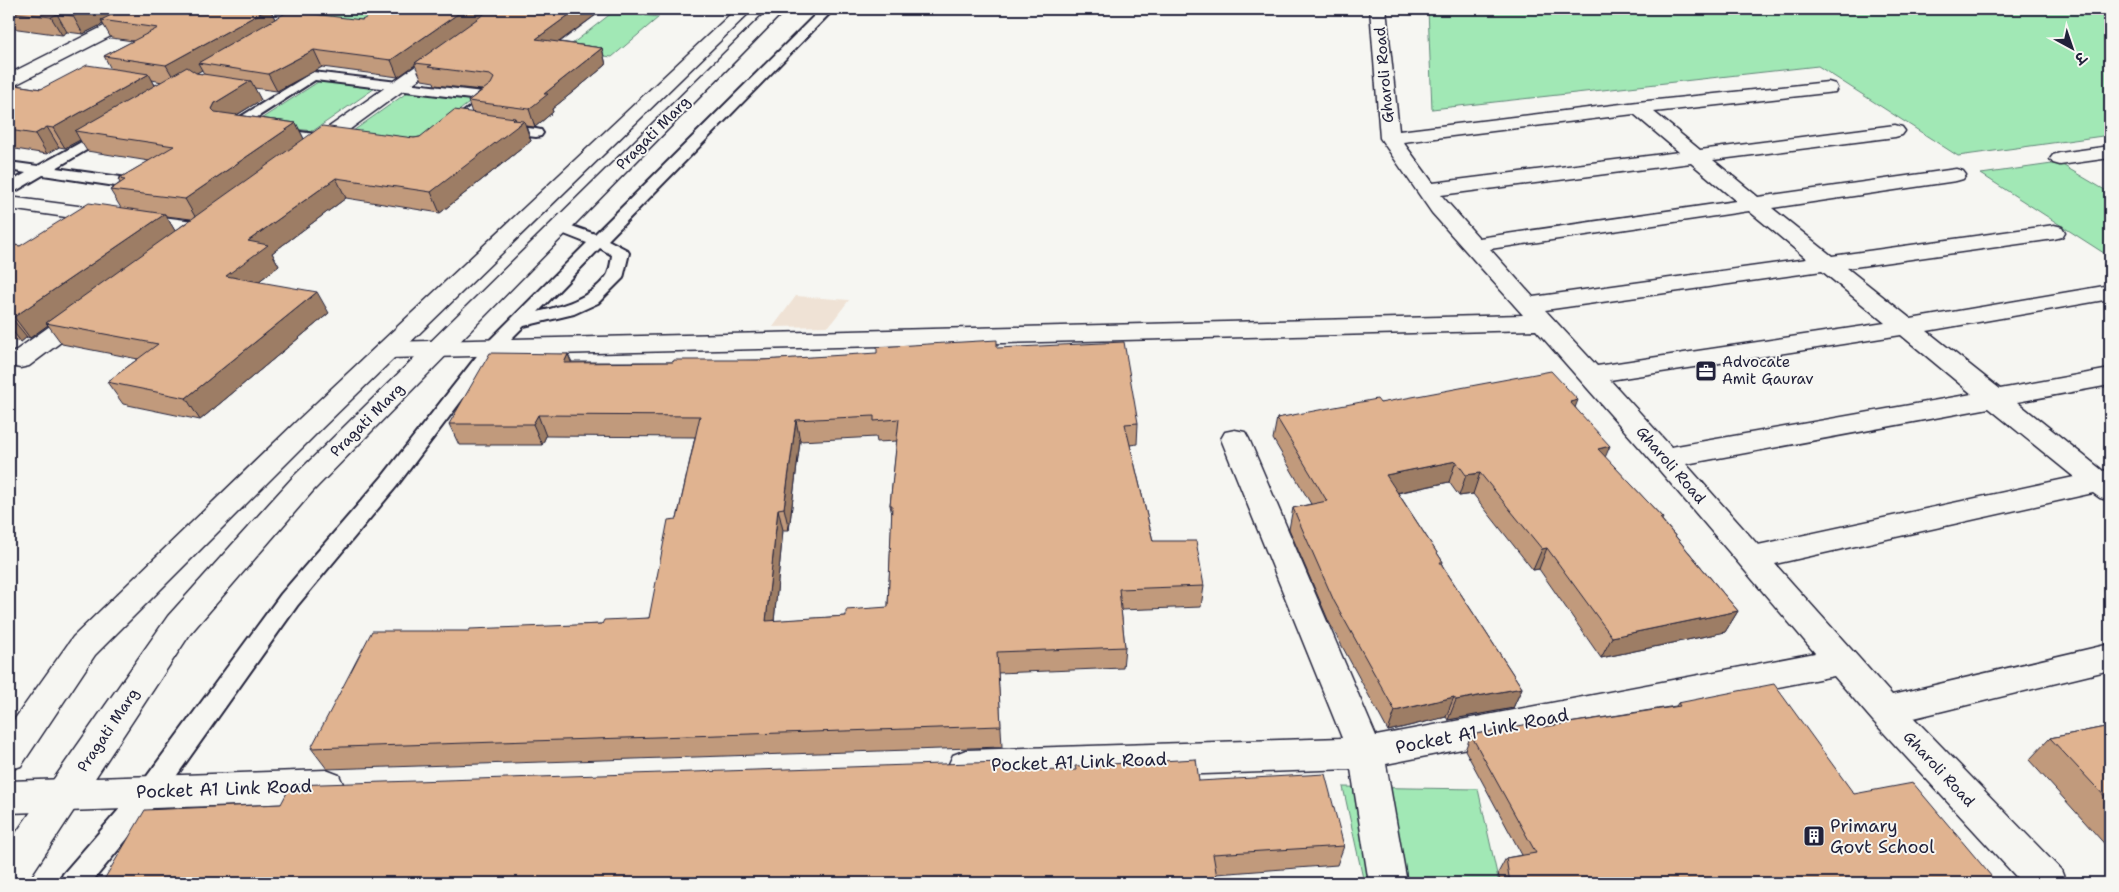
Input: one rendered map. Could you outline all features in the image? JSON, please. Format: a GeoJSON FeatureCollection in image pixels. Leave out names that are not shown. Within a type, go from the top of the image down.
{"type":"FeatureCollection","features":[{"type":"Feature","properties":{"kind":"street"},"geometry":{"type":"LineString","coordinates":[[9,81],[150,9]]}},
{"type":"Feature","properties":{"kind":"street"},"geometry":{"type":"LineString","coordinates":[[293,162],[507,9]]}},
{"type":"Feature","properties":{"kind":"street","name":"Pragati Marg"},"geometry":{"type":"LineString","coordinates":[[9,755],[84,646],[388,350],[745,9]]}},
{"type":"Feature","properties":{"kind":"street","name":"Pragati Marg"},"geometry":{"type":"LineString","coordinates":[[9,875],[179,625],[303,484],[778,9]]}},
{"type":"Feature","properties":{"kind":"street","name":"Gharoli Road"},"geometry":{"type":"LineString","coordinates":[[1378,9],[1390,138],[1440,208],[1665,458],[1885,711],[2047,883]]}},
{"type":"Feature","properties":{"kind":"street"},"geometry":{"type":"LineString","coordinates":[[1390,138],[1638,108],[1828,88]]}},
{"type":"Feature","properties":{"kind":"street"},"geometry":{"type":"LineString","coordinates":[[1638,108],[1753,204],[1907,326],[1995,399],[2107,484]]}},
{"type":"Feature","properties":{"kind":"street"},"geometry":{"type":"LineString","coordinates":[[1427,190],[1895,131]]}},
{"type":"Feature","properties":{"kind":"street"},"geometry":{"type":"LineString","coordinates":[[2060,159],[2110,152]]}},
{"type":"Feature","properties":{"kind":"street"},"geometry":{"type":"LineString","coordinates":[[1474,246],[1956,175]]}},
{"type":"Feature","properties":{"kind":"street"},"geometry":{"type":"LineString","coordinates":[[9,203],[209,223],[177,246]]}},
{"type":"Feature","properties":{"kind":"street"},"geometry":{"type":"LineString","coordinates":[[388,350],[1534,313],[1826,262],[2054,232]]}},
{"type":"Feature","properties":{"kind":"street"},"geometry":{"type":"LineString","coordinates":[[1591,375],[1907,326],[2110,292]]}},
{"type":"Feature","properties":{"kind":"street"},"geometry":{"type":"LineString","coordinates":[[20,360],[98,303]]}},
{"type":"Feature","properties":{"kind":"street"},"geometry":{"type":"LineString","coordinates":[[1665,458],[2110,377]]}},
{"type":"Feature","properties":{"kind":"street"},"geometry":{"type":"LineString","coordinates":[[1234,439],[1366,753],[1388,883]]}},
{"type":"Feature","properties":{"kind":"street"},"geometry":{"type":"LineString","coordinates":[[1751,558],[2107,484]]}},
{"type":"Feature","properties":{"kind":"street"},"geometry":{"type":"LineString","coordinates":[[1885,711],[2110,657]]}},
{"type":"Feature","properties":{"kind":"street","name":"Pocket A1 Link Road"},"geometry":{"type":"LineString","coordinates":[[938,766],[1366,753],[1841,661]]}},
{"type":"Feature","properties":{"kind":"street","name":"Pocket A1 Link Road"},"geometry":{"type":"LineString","coordinates":[[9,797],[360,785]]}},
{"type":"Feature","properties":{"kind":"lane"},"geometry":{"type":"LineString","coordinates":[[280,31],[318,9]]}},
{"type":"Feature","properties":{"kind":"lane"},"geometry":{"type":"LineString","coordinates":[[73,883],[151,792],[289,600],[389,482],[493,347],[828,9]]}},
{"type":"Feature","properties":{"kind":"lane"},"geometry":{"type":"LineString","coordinates":[[313,76],[398,86],[491,97],[422,152],[231,127],[313,76]]}},
{"type":"Feature","properties":{"kind":"lane"},"geometry":{"type":"LineString","coordinates":[[261,94],[279,97]]}},
{"type":"Feature","properties":{"kind":"lane"},"geometry":{"type":"LineString","coordinates":[[458,123],[536,133]]}},
{"type":"Feature","properties":{"kind":"lane"},"geometry":{"type":"LineString","coordinates":[[9,189],[118,125]]}},
{"type":"Feature","properties":{"kind":"lane"},"geometry":{"type":"LineString","coordinates":[[9,166],[135,184]]}},
{"type":"Feature","properties":{"kind":"lane"},"geometry":{"type":"LineString","coordinates":[[518,322],[568,310],[592,299],[616,278],[621,253],[598,241],[560,227]]}},
{"type":"Feature","properties":{"kind":"shaded area"},"geometry":{"type":"Polygon","coordinates":[[[796,296],[849,300],[829,326],[773,327],[796,296]]]}},
{"type":"Feature","properties":{"kind":"green space"},"geometry":{"type":"Polygon","coordinates":[[[318,9],[398,9],[365,29],[296,21],[318,9]]]}},
{"type":"Feature","properties":{"kind":"green space"},"geometry":{"type":"Polygon","coordinates":[[[1428,9],[2110,9],[2110,135],[1958,156],[1818,66],[1432,109],[1428,9]]]}},
{"type":"Feature","properties":{"kind":"green space"},"geometry":{"type":"Polygon","coordinates":[[[613,12],[659,17],[612,57],[563,51],[613,12]]]}},
{"type":"Feature","properties":{"kind":"green space"},"geometry":{"type":"Polygon","coordinates":[[[321,80],[378,86],[313,131],[253,124],[321,80]]]}},
{"type":"Feature","properties":{"kind":"green space"},"geometry":{"type":"Polygon","coordinates":[[[408,92],[473,100],[414,145],[346,136],[408,92]]]}},
{"type":"Feature","properties":{"kind":"green space"},"geometry":{"type":"Polygon","coordinates":[[[2059,163],[2110,193],[2110,257],[1981,174],[2059,163]]]}},
{"type":"Feature","properties":{"kind":"green space"},"geometry":{"type":"Polygon","coordinates":[[[1343,787],[1478,789],[1499,883],[1364,883],[1343,787]]]}},
{"type":"Feature","properties":{"kind":"building"},"geometry":{"type":"Polygon","coordinates":[[[9,9],[89,9],[73,16],[57,14],[51,17],[9,12],[9,9]]]}},
{"type":"Feature","properties":{"kind":"building"},"geometry":{"type":"Polygon","coordinates":[[[124,9],[268,9],[166,65],[104,56],[158,28],[101,20],[124,9]]]}},
{"type":"Feature","properties":{"kind":"building"},"geometry":{"type":"Polygon","coordinates":[[[382,9],[465,9],[391,60],[314,50],[268,74],[198,63],[289,11],[362,20],[382,9]]]}},
{"type":"Feature","properties":{"kind":"building"},"geometry":{"type":"Polygon","coordinates":[[[491,9],[577,9],[536,39],[602,48],[544,94],[548,94],[529,109],[468,101],[491,84],[494,78],[490,75],[428,67],[432,65],[415,63],[491,9]]]}},
{"type":"Feature","properties":{"kind":"building"},"geometry":{"type":"Polygon","coordinates":[[[87,65],[149,74],[53,128],[47,127],[35,134],[9,130],[9,84],[41,89],[87,65]]]}},
{"type":"Feature","properties":{"kind":"building"},"geometry":{"type":"Polygon","coordinates":[[[187,67],[196,73],[251,81],[215,103],[212,109],[215,112],[296,123],[185,199],[110,190],[125,180],[118,179],[174,146],[75,131],[187,67]]]}},
{"type":"Feature","properties":{"kind":"building"},"geometry":{"type":"Polygon","coordinates":[[[454,110],[515,118],[513,120],[524,121],[431,192],[336,178],[248,241],[268,245],[226,276],[317,292],[186,398],[107,382],[158,344],[46,323],[322,126],[414,138],[420,137],[454,110]]]}},
{"type":"Feature","properties":{"kind":"building"},"geometry":{"type":"Polygon","coordinates":[[[89,203],[165,214],[14,317],[9,317],[9,244],[20,246],[89,203]]]}},
{"type":"Feature","properties":{"kind":"building"},"geometry":{"type":"Polygon","coordinates":[[[997,340],[997,348],[1124,342],[1138,423],[1125,424],[1153,541],[1196,541],[1204,586],[1119,589],[1125,647],[997,652],[1001,726],[311,748],[372,631],[469,631],[470,629],[602,624],[604,620],[649,618],[668,520],[677,519],[700,416],[538,415],[533,424],[449,424],[490,353],[568,354],[564,363],[673,362],[674,360],[762,360],[877,353],[877,347],[997,340]],[[874,416],[796,420],[784,508],[778,509],[766,621],[846,616],[846,610],[888,607],[892,505],[890,505],[899,419],[874,421],[874,416]]]}},
{"type":"Feature","properties":{"kind":"building"},"geometry":{"type":"Polygon","coordinates":[[[1551,371],[1578,400],[1570,402],[1610,446],[1598,449],[1663,518],[1660,518],[1738,611],[1612,637],[1547,548],[1542,549],[1480,473],[1466,475],[1456,461],[1386,475],[1522,688],[1456,700],[1454,697],[1395,711],[1334,601],[1293,508],[1327,501],[1277,418],[1377,399],[1380,403],[1551,371]]]}},
{"type":"Feature","properties":{"kind":"building"},"geometry":{"type":"Polygon","coordinates":[[[1774,684],[1854,794],[1913,783],[1997,883],[1510,883],[1506,858],[1536,853],[1471,735],[1539,722],[1543,727],[1680,706],[1678,703],[1774,684]]]}},
{"type":"Feature","properties":{"kind":"building"},"geometry":{"type":"Polygon","coordinates":[[[2110,726],[2110,802],[2050,738],[2110,726]]]}},
{"type":"Feature","properties":{"kind":"building"},"geometry":{"type":"Polygon","coordinates":[[[1196,759],[1199,781],[1325,774],[1344,846],[1213,854],[1218,883],[102,883],[145,810],[281,804],[291,785],[1003,762],[1004,771],[1076,770],[1075,766],[1196,759]]]}},
{"type":"Feature","properties":{"kind":"place","name":"Advocate Amit Gaurav"},"geometry":{"type":"Point","coordinates":[1706,371]}},
{"type":"Feature","properties":{"kind":"place","name":"Primary Govt School"},"geometry":{"type":"Point","coordinates":[1814,836]}}]}
